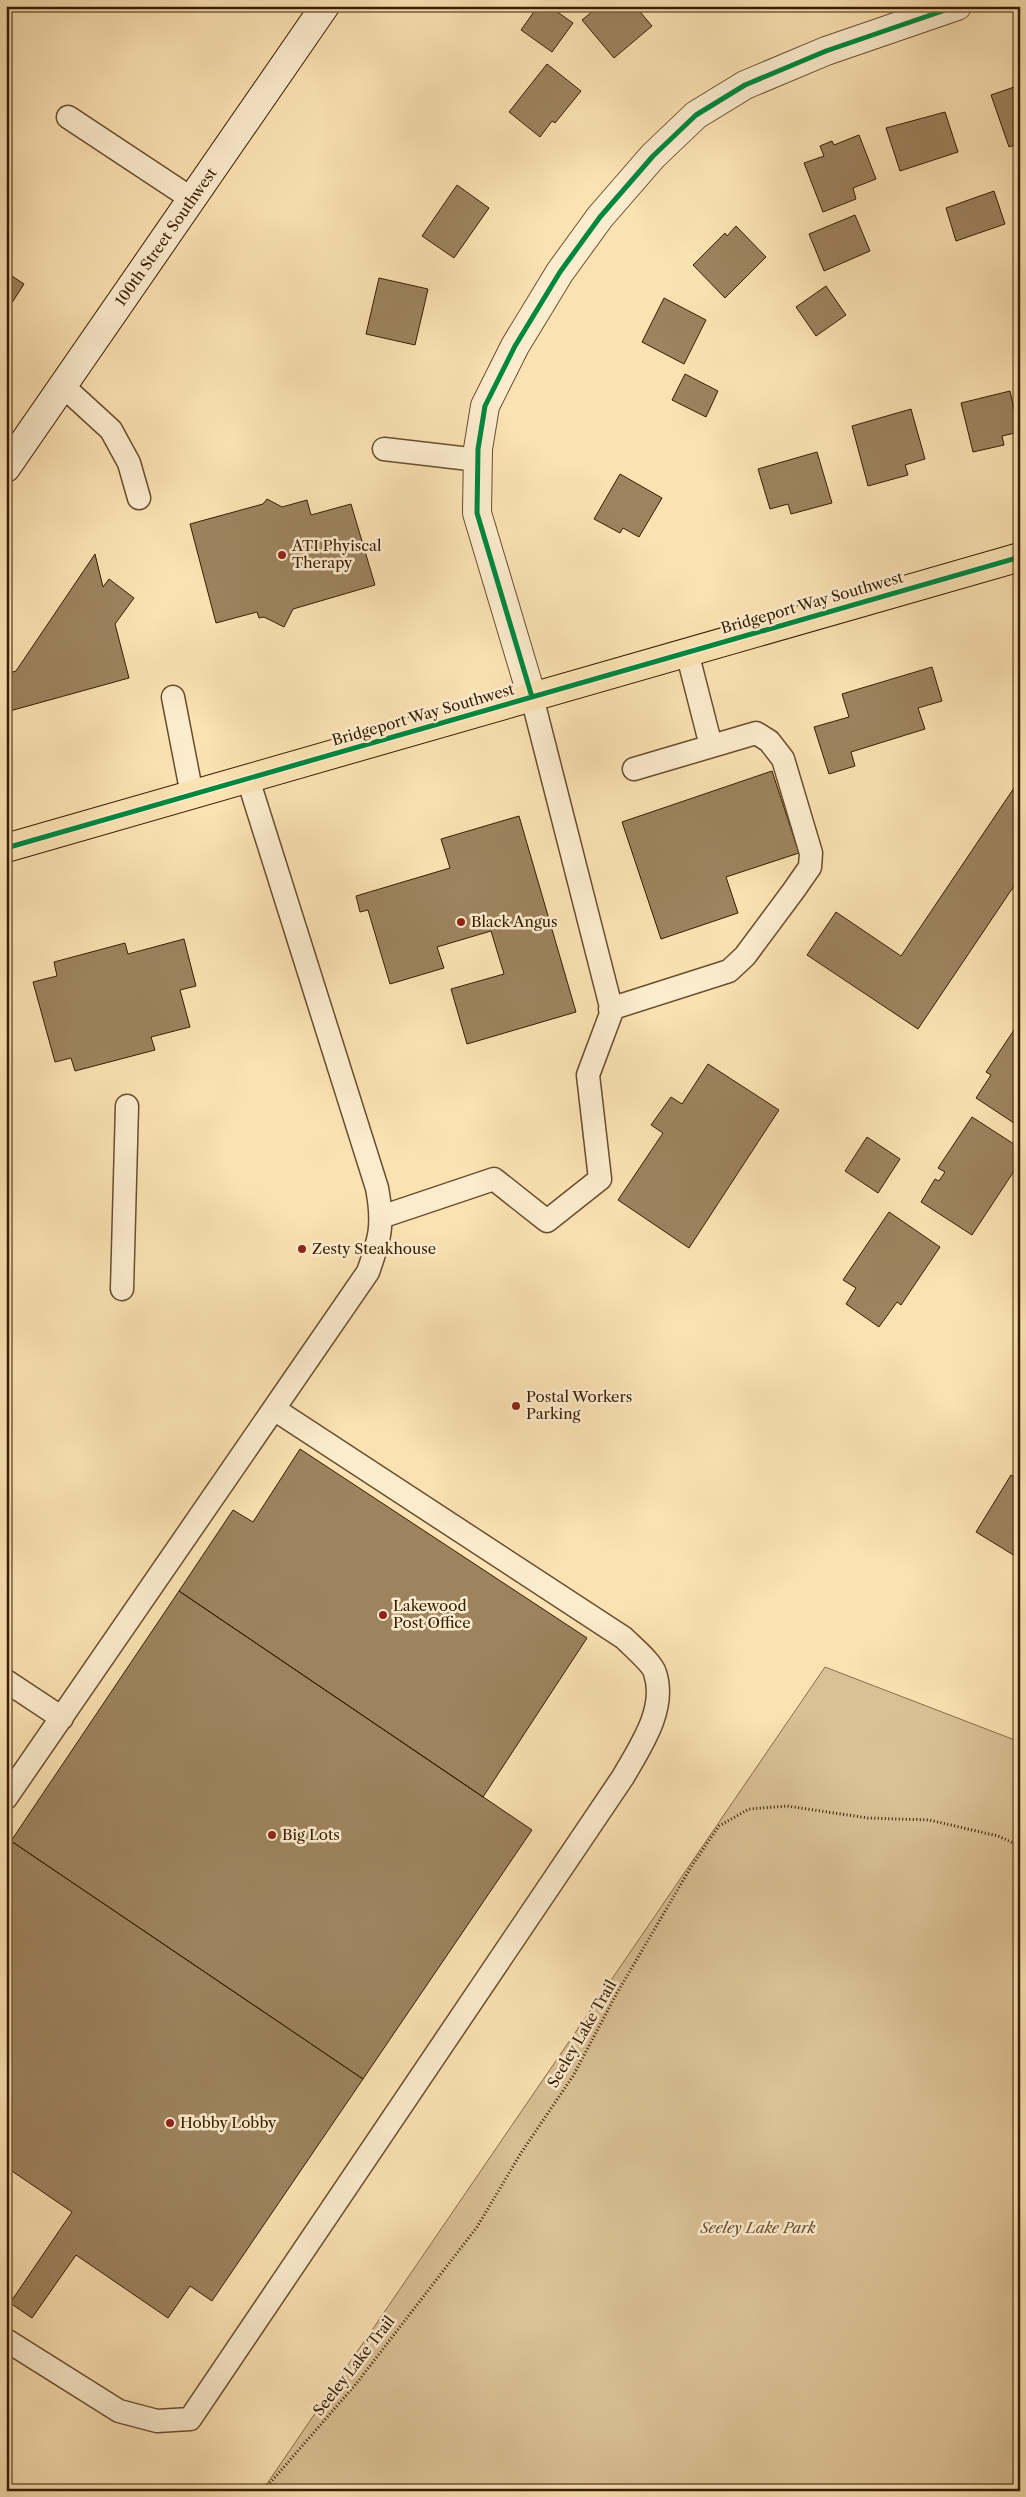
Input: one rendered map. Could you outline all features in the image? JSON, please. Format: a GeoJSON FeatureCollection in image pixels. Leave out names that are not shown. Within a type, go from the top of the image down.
{"type":"FeatureCollection","features":[{"type":"Feature","properties":{"kind":"main road","name":"Bridgeport Way Southwest"},"geometry":{"type":"LineString","coordinates":[[6,848],[1020,557]]}},
{"type":"Feature","properties":{"kind":"street","name":"100th Street Southwest"},"geometry":{"type":"LineString","coordinates":[[6,468],[325,6]]}},
{"type":"Feature","properties":{"kind":"street"},"geometry":{"type":"LineString","coordinates":[[532,697],[478,513],[478,460],[485,406],[515,346],[560,272],[600,217],[653,156],[696,115],[745,85],[826,51],[957,6]]}},
{"type":"Feature","properties":{"kind":"lane"},"geometry":{"type":"LineString","coordinates":[[68,116],[192,199]]}},
{"type":"Feature","properties":{"kind":"lane"},"geometry":{"type":"LineString","coordinates":[[63,386],[111,430],[129,463],[139,498]]}},
{"type":"Feature","properties":{"kind":"lane"},"geometry":{"type":"LineString","coordinates":[[384,449],[478,460]]}},
{"type":"Feature","properties":{"kind":"lane"},"geometry":{"type":"LineString","coordinates":[[687,652],[711,746]]}},
{"type":"Feature","properties":{"kind":"lane"},"geometry":{"type":"LineString","coordinates":[[173,697],[192,795]]}},
{"type":"Feature","properties":{"kind":"lane"},"geometry":{"type":"LineString","coordinates":[[381,1216],[494,1179],[547,1221],[600,1179],[588,1075],[610,1009],[532,697]]}},
{"type":"Feature","properties":{"kind":"lane"},"geometry":{"type":"LineString","coordinates":[[610,1009],[729,971],[745,956],[810,867],[811,853],[783,759],[769,741],[756,733],[634,769]]}},
{"type":"Feature","properties":{"kind":"lane"},"geometry":{"type":"LineString","coordinates":[[6,1798],[368,1272],[380,1239],[381,1216],[377,1188],[248,779]]}},
{"type":"Feature","properties":{"kind":"lane"},"geometry":{"type":"LineString","coordinates":[[122,1289],[127,1106]]}},
{"type":"Feature","properties":{"kind":"lane"},"geometry":{"type":"LineString","coordinates":[[6,2340],[119,2411],[157,2421],[190,2419],[623,1777],[647,1734],[658,1697],[655,1671],[624,1638],[274,1409]]}},
{"type":"Feature","properties":{"kind":"lane"},"geometry":{"type":"LineString","coordinates":[[6,1681],[62,1718]]}},
{"type":"Feature","properties":{"kind":"green space","name":"Seeley Lake Park"},"geometry":{"type":"Polygon","coordinates":[[[825,1667],[1020,1742],[1020,2491],[262,2491],[825,1667]]]}},
{"type":"Feature","properties":{"kind":"building"},"geometry":{"type":"Polygon","coordinates":[[[538,6],[549,6],[573,23],[552,52],[521,30],[538,6]]]}},
{"type":"Feature","properties":{"kind":"building"},"geometry":{"type":"Polygon","coordinates":[[[599,6],[635,6],[652,26],[614,58],[582,20],[599,6]]]}},
{"type":"Feature","properties":{"kind":"building"},"geometry":{"type":"Polygon","coordinates":[[[547,64],[581,91],[555,123],[552,121],[540,137],[509,112],[547,64]]]}},
{"type":"Feature","properties":{"kind":"building"},"geometry":{"type":"Polygon","coordinates":[[[1020,85],[1020,143],[1009,147],[991,95],[1020,85]]]}},
{"type":"Feature","properties":{"kind":"building"},"geometry":{"type":"Polygon","coordinates":[[[945,112],[958,152],[900,171],[886,128],[945,112]]]}},
{"type":"Feature","properties":{"kind":"building"},"geometry":{"type":"Polygon","coordinates":[[[859,135],[876,179],[853,188],[856,199],[823,212],[804,163],[824,156],[820,146],[832,141],[834,145],[859,135]]]}},
{"type":"Feature","properties":{"kind":"building"},"geometry":{"type":"Polygon","coordinates":[[[457,185],[489,208],[454,258],[422,236],[457,185]]]}},
{"type":"Feature","properties":{"kind":"building"},"geometry":{"type":"Polygon","coordinates":[[[994,191],[1005,224],[956,241],[946,208],[994,191]]]}},
{"type":"Feature","properties":{"kind":"building"},"geometry":{"type":"Polygon","coordinates":[[[855,215],[870,251],[824,271],[809,234],[855,215]]]}},
{"type":"Feature","properties":{"kind":"building"},"geometry":{"type":"Polygon","coordinates":[[[736,226],[766,257],[725,298],[693,265],[725,233],[727,236],[736,226]]]}},
{"type":"Feature","properties":{"kind":"building"},"geometry":{"type":"Polygon","coordinates":[[[6,272],[24,284],[6,312],[6,272]]]}},
{"type":"Feature","properties":{"kind":"building"},"geometry":{"type":"Polygon","coordinates":[[[379,278],[428,289],[415,345],[366,334],[379,278]]]}},
{"type":"Feature","properties":{"kind":"building"},"geometry":{"type":"Polygon","coordinates":[[[826,286],[846,315],[816,336],[796,307],[826,286]]]}},
{"type":"Feature","properties":{"kind":"building"},"geometry":{"type":"Polygon","coordinates":[[[664,298],[706,320],[684,364],[642,342],[664,298]]]}},
{"type":"Feature","properties":{"kind":"building"},"geometry":{"type":"Polygon","coordinates":[[[685,374],[718,391],[706,417],[672,400],[685,374]]]}},
{"type":"Feature","properties":{"kind":"building"},"geometry":{"type":"Polygon","coordinates":[[[1010,391],[1019,432],[1002,436],[1004,445],[973,452],[961,403],[1010,391]]]}},
{"type":"Feature","properties":{"kind":"building"},"geometry":{"type":"Polygon","coordinates":[[[911,409],[925,459],[905,465],[908,475],[868,486],[852,426],[911,409]]]}},
{"type":"Feature","properties":{"kind":"building"},"geometry":{"type":"Polygon","coordinates":[[[817,452],[832,503],[791,514],[788,504],[770,509],[758,469],[817,452]]]}},
{"type":"Feature","properties":{"kind":"building"},"geometry":{"type":"Polygon","coordinates":[[[620,474],[662,498],[639,537],[623,528],[620,533],[594,519],[620,474]]]}},
{"type":"Feature","properties":{"kind":"building","name":"ATI Phyiscal Therapy"},"geometry":{"type":"Polygon","coordinates":[[[267,499],[282,507],[307,500],[311,515],[351,504],[375,585],[293,609],[284,627],[264,617],[259,618],[257,612],[216,623],[190,524],[263,504],[267,499]]]}},
{"type":"Feature","properties":{"kind":"building"},"geometry":{"type":"Polygon","coordinates":[[[95,554],[103,587],[109,579],[134,598],[115,624],[129,678],[6,712],[6,674],[16,671],[95,554]]]}},
{"type":"Feature","properties":{"kind":"building"},"geometry":{"type":"Polygon","coordinates":[[[932,667],[942,701],[918,708],[925,729],[851,752],[855,766],[829,774],[814,727],[849,717],[842,694],[932,667]]]}},
{"type":"Feature","properties":{"kind":"building"},"geometry":{"type":"Polygon","coordinates":[[[772,771],[799,853],[726,877],[738,913],[661,939],[622,822],[772,771]]]}},
{"type":"Feature","properties":{"kind":"building"},"geometry":{"type":"Polygon","coordinates":[[[1020,779],[1020,877],[918,1029],[807,955],[836,912],[901,956],[1020,779]]]}},
{"type":"Feature","properties":{"kind":"building","name":"Black Angus"},"geometry":{"type":"Polygon","coordinates":[[[519,816],[576,1012],[467,1044],[451,989],[504,974],[491,931],[437,947],[444,968],[390,984],[368,910],[360,912],[356,896],[450,868],[441,839],[519,816]]]}},
{"type":"Feature","properties":{"kind":"building"},"geometry":{"type":"Polygon","coordinates":[[[184,939],[196,986],[180,990],[190,1027],[151,1037],[155,1050],[75,1071],[71,1058],[55,1062],[33,982],[57,976],[54,962],[125,943],[128,954],[184,939]]]}},
{"type":"Feature","properties":{"kind":"building"},"geometry":{"type":"Polygon","coordinates":[[[1020,1021],[1020,1127],[976,1098],[991,1075],[986,1072],[1020,1021]]]}},
{"type":"Feature","properties":{"kind":"building"},"geometry":{"type":"Polygon","coordinates":[[[708,1064],[779,1110],[689,1248],[618,1200],[663,1133],[651,1125],[671,1097],[682,1104],[708,1064]]]}},
{"type":"Feature","properties":{"kind":"building"},"geometry":{"type":"Polygon","coordinates":[[[972,1117],[1020,1148],[1020,1162],[972,1235],[921,1202],[935,1179],[939,1181],[945,1172],[938,1168],[972,1117]]]}},
{"type":"Feature","properties":{"kind":"building"},"geometry":{"type":"Polygon","coordinates":[[[867,1137],[900,1159],[878,1193],[845,1171],[867,1137]]]}},
{"type":"Feature","properties":{"kind":"building"},"geometry":{"type":"Polygon","coordinates":[[[889,1212],[940,1247],[901,1305],[897,1302],[879,1327],[846,1304],[856,1288],[843,1280],[889,1212]]]}},
{"type":"Feature","properties":{"kind":"building","name":"Lakewood Post Office"},"geometry":{"type":"Polygon","coordinates":[[[300,1449],[587,1638],[483,1797],[179,1591],[233,1510],[253,1522],[300,1449]]]}},
{"type":"Feature","properties":{"kind":"building"},"geometry":{"type":"Polygon","coordinates":[[[1011,1475],[1020,1481],[1020,1559],[976,1532],[1011,1475]]]}},
{"type":"Feature","properties":{"kind":"building","name":"Big Lots"},"geometry":{"type":"Polygon","coordinates":[[[179,1591],[532,1830],[363,2079],[11,1841],[179,1591]]]}},
{"type":"Feature","properties":{"kind":"building","name":"Hobby Lobby"},"geometry":{"type":"Polygon","coordinates":[[[11,1841],[363,2079],[212,2301],[190,2286],[168,2318],[76,2255],[32,2318],[10,2303],[72,2212],[6,2167],[6,1859],[11,1841]]]}},
{"type":"Feature","properties":{"kind":"cycle path"},"geometry":{"type":"LineString","coordinates":[[532,697],[477,513],[478,449],[485,406],[515,346],[560,272],[600,217],[653,156],[696,115],[745,85],[826,51],[957,6]]}},
{"type":"Feature","properties":{"kind":"cycle path"},"geometry":{"type":"LineString","coordinates":[[6,848],[1020,557]]}},
{"type":"Feature","properties":{"kind":"place","name":"ATI Phyiscal Therapy"},"geometry":{"type":"Point","coordinates":[282,555]}},
{"type":"Feature","properties":{"kind":"place","name":"Black Angus"},"geometry":{"type":"Point","coordinates":[461,922]}},
{"type":"Feature","properties":{"kind":"place","name":"Zesty Steakhouse"},"geometry":{"type":"Point","coordinates":[302,1249]}},
{"type":"Feature","properties":{"kind":"place","name":"Postal Workers Parking"},"geometry":{"type":"Point","coordinates":[516,1406]}},
{"type":"Feature","properties":{"kind":"place","name":"Lakewood Post Office"},"geometry":{"type":"Point","coordinates":[383,1615]}},
{"type":"Feature","properties":{"kind":"place","name":"Big Lots"},"geometry":{"type":"Point","coordinates":[272,1835]}},
{"type":"Feature","properties":{"kind":"place","name":"Hobby Lobby"},"geometry":{"type":"Point","coordinates":[170,2123]}}]}
